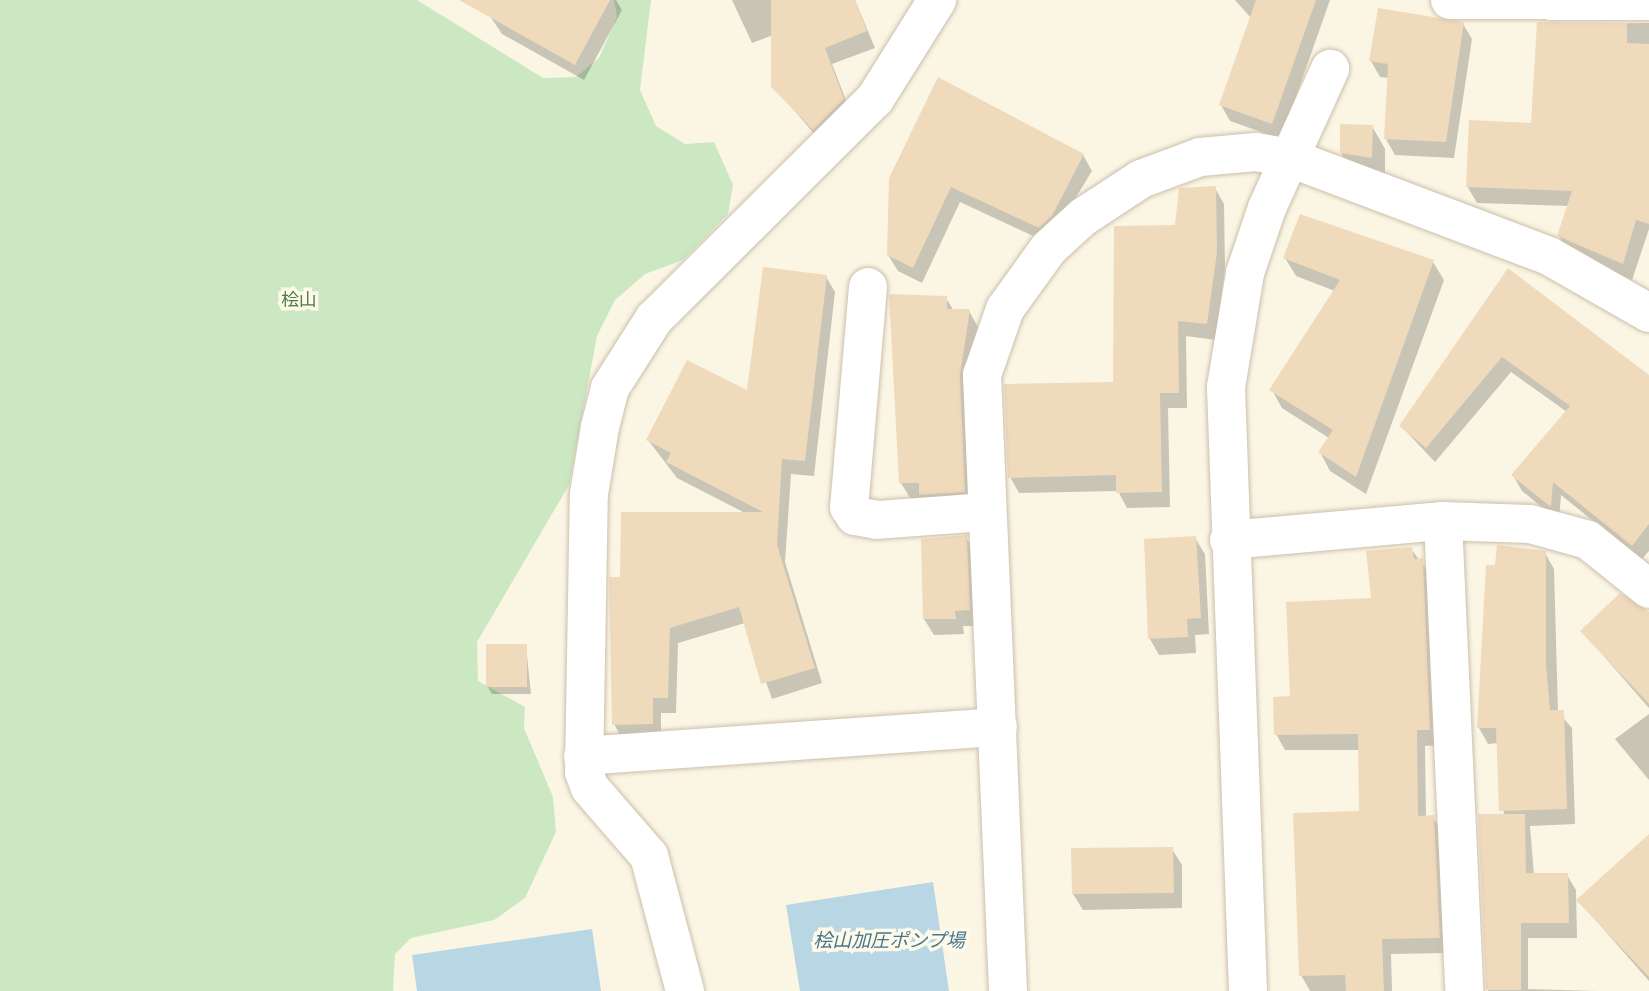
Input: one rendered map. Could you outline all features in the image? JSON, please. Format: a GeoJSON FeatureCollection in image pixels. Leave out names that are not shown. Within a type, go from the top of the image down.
{"type":"FeatureCollection","features":[{"type":"Feature","properties":{"kind":"street"},"geometry":{"type":"LineString","coordinates":[[685,991],[649,856],[590,788],[583,756],[589,494],[610,388],[654,319],[875,99],[937,0]]}},
{"type":"Feature","properties":{"kind":"street"},"geometry":{"type":"LineString","coordinates":[[1450,0],[1649,1]]}},
{"type":"Feature","properties":{"kind":"street"},"geometry":{"type":"LineString","coordinates":[[1248,991],[1223,441],[1232,331],[1267,208],[1330,69]]}},
{"type":"Feature","properties":{"kind":"street"},"geometry":{"type":"LineString","coordinates":[[1008,991],[982,376],[1004,309],[1049,248],[1094,209],[1171,165],[1242,152],[1290,159],[1549,256],[1649,313]]}},
{"type":"Feature","properties":{"kind":"street"},"geometry":{"type":"LineString","coordinates":[[868,287],[849,507],[855,516],[877,520],[986,512]]}},
{"type":"Feature","properties":{"kind":"street"},"geometry":{"type":"LineString","coordinates":[[1229,540],[1443,521],[1565,531],[1639,570]]}},
{"type":"Feature","properties":{"kind":"street"},"geometry":{"type":"LineString","coordinates":[[1443,521],[1464,991]]}},
{"type":"Feature","properties":{"kind":"street"},"geometry":{"type":"LineString","coordinates":[[583,756],[998,727]]}},
{"type":"Feature","properties":{"kind":"green space","name":"桧山"},"geometry":{"type":"Polygon","coordinates":[[[0,0],[417,0],[543,78],[576,77],[599,58],[617,17],[614,0],[651,0],[640,90],[656,126],[685,144],[714,142],[733,185],[728,214],[683,260],[645,274],[615,300],[597,336],[569,485],[477,642],[478,681],[525,707],[524,728],[553,797],[556,832],[525,898],[494,920],[411,938],[395,954],[393,991],[0,991],[0,0]]]}},
{"type":"Feature","properties":{"kind":"water","name":"桧山加圧ポンプ場"},"geometry":{"type":"Polygon","coordinates":[[[933,882],[949,991],[800,991],[786,905],[933,882]]]}},
{"type":"Feature","properties":{"kind":"water"},"geometry":{"type":"Polygon","coordinates":[[[592,929],[601,991],[417,991],[412,955],[592,929]]]}},
{"type":"Feature","properties":{"kind":"building"},"geometry":{"type":"Polygon","coordinates":[[[459,0],[610,0],[575,65],[459,0]]]}},
{"type":"Feature","properties":{"kind":"building"},"geometry":{"type":"Polygon","coordinates":[[[771,0],[855,0],[867,31],[825,48],[844,99],[813,130],[771,87],[771,0]]]}},
{"type":"Feature","properties":{"kind":"building"},"geometry":{"type":"Polygon","coordinates":[[[1256,0],[1316,0],[1272,124],[1219,105],[1256,0]]]}},
{"type":"Feature","properties":{"kind":"building"},"geometry":{"type":"Polygon","coordinates":[[[1378,8],[1464,22],[1446,142],[1384,139],[1388,64],[1369,61],[1378,8]]]}},
{"type":"Feature","properties":{"kind":"building"},"geometry":{"type":"Polygon","coordinates":[[[1537,22],[1627,23],[1627,43],[1649,44],[1649,224],[1636,220],[1623,264],[1557,236],[1572,191],[1466,187],[1469,120],[1531,123],[1537,22]]]}},
{"type":"Feature","properties":{"kind":"building"},"geometry":{"type":"Polygon","coordinates":[[[938,77],[1084,154],[1052,216],[1039,228],[951,187],[913,268],[887,255],[889,178],[938,77]]]}},
{"type":"Feature","properties":{"kind":"building"},"geometry":{"type":"Polygon","coordinates":[[[1340,124],[1373,125],[1372,158],[1340,153],[1340,124]]]}},
{"type":"Feature","properties":{"kind":"building"},"geometry":{"type":"Polygon","coordinates":[[[1216,186],[1217,252],[1207,324],[1178,321],[1179,393],[1160,393],[1162,492],[1116,493],[1116,475],[1008,478],[1004,384],[1113,382],[1114,226],[1175,225],[1179,188],[1216,186]]]}},
{"type":"Feature","properties":{"kind":"building"},"geometry":{"type":"Polygon","coordinates":[[[1300,214],[1434,260],[1356,477],[1318,452],[1333,430],[1269,390],[1340,280],[1283,258],[1300,214]]]}},
{"type":"Feature","properties":{"kind":"building"},"geometry":{"type":"Polygon","coordinates":[[[763,267],[827,275],[805,461],[782,459],[777,545],[815,668],[761,684],[739,607],[670,628],[668,698],[653,698],[653,724],[612,725],[609,577],[620,577],[621,512],[763,512],[666,462],[671,453],[646,440],[687,360],[747,390],[763,267]]]}},
{"type":"Feature","properties":{"kind":"building"},"geometry":{"type":"Polygon","coordinates":[[[1508,268],[1649,375],[1649,524],[1632,546],[1553,482],[1551,507],[1511,475],[1570,406],[1502,357],[1426,448],[1399,426],[1508,268]]]}},
{"type":"Feature","properties":{"kind":"building"},"geometry":{"type":"Polygon","coordinates":[[[889,294],[947,296],[947,309],[970,309],[960,376],[965,492],[919,495],[919,483],[899,483],[889,294]]]}},
{"type":"Feature","properties":{"kind":"building"},"geometry":{"type":"Polygon","coordinates":[[[967,535],[970,610],[955,611],[956,619],[923,619],[921,539],[967,535]]]}},
{"type":"Feature","properties":{"kind":"building"},"geometry":{"type":"Polygon","coordinates":[[[1196,536],[1201,618],[1187,619],[1188,637],[1148,639],[1144,539],[1196,536]]]}},
{"type":"Feature","properties":{"kind":"building"},"geometry":{"type":"Polygon","coordinates":[[[1497,545],[1546,551],[1546,664],[1550,710],[1564,710],[1567,809],[1499,811],[1496,728],[1477,728],[1486,565],[1495,565],[1497,545]]]}},
{"type":"Feature","properties":{"kind":"building"},"geometry":{"type":"Polygon","coordinates":[[[1412,547],[1414,559],[1423,558],[1430,730],[1417,730],[1418,816],[1434,815],[1440,938],[1382,939],[1384,991],[1346,991],[1345,975],[1299,976],[1293,813],[1359,811],[1358,734],[1274,735],[1273,697],[1290,696],[1286,602],[1371,598],[1366,551],[1412,547]]]}},
{"type":"Feature","properties":{"kind":"building"},"geometry":{"type":"Polygon","coordinates":[[[1620,593],[1649,612],[1649,704],[1580,631],[1620,593]]]}},
{"type":"Feature","properties":{"kind":"building"},"geometry":{"type":"Polygon","coordinates":[[[486,644],[527,644],[527,687],[486,687],[486,644]]]}},
{"type":"Feature","properties":{"kind":"building"},"geometry":{"type":"Polygon","coordinates":[[[1478,814],[1525,814],[1526,873],[1568,873],[1569,923],[1521,923],[1521,990],[1486,990],[1478,814]]]}},
{"type":"Feature","properties":{"kind":"building"},"geometry":{"type":"Polygon","coordinates":[[[1649,834],[1649,977],[1576,900],[1649,834]]]}},
{"type":"Feature","properties":{"kind":"building"},"geometry":{"type":"Polygon","coordinates":[[[1173,847],[1174,893],[1072,894],[1071,848],[1173,847]]]}}]}
